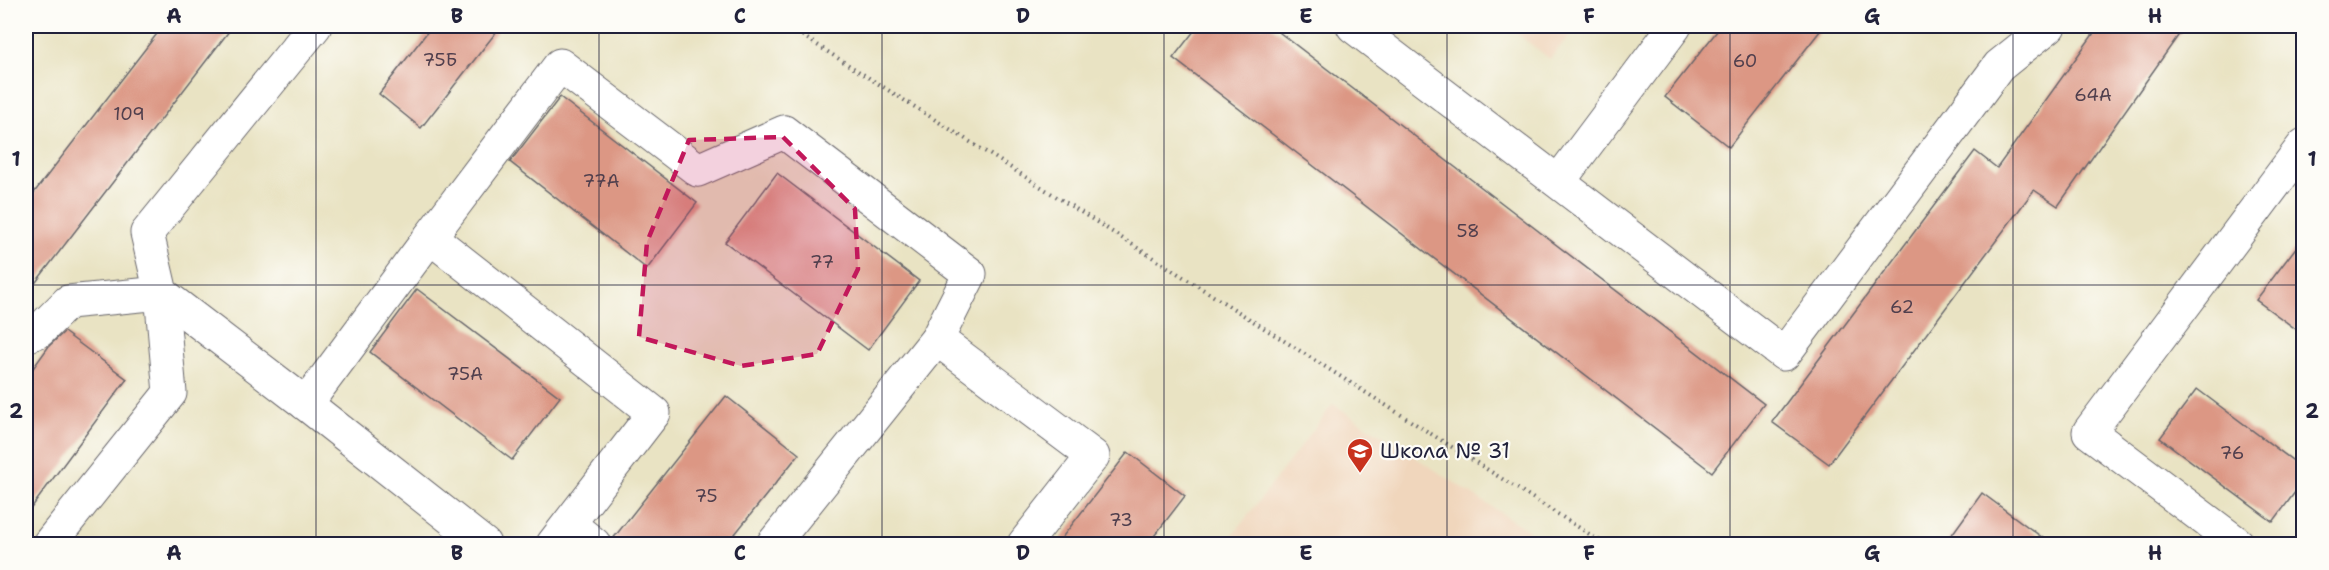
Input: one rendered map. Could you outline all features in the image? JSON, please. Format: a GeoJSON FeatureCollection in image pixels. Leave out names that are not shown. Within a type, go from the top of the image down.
{"type":"FeatureCollection","features":[{"type":"Feature","properties":{"kind":"lane"},"geometry":{"type":"LineString","coordinates":[[49,544],[170,393],[161,293],[147,233],[315,26]]}},
{"type":"Feature","properties":{"kind":"lane"},"geometry":{"type":"LineString","coordinates":[[1353,26],[1784,354],[1999,66],[2049,26]]}},
{"type":"Feature","properties":{"kind":"lane"},"geometry":{"type":"LineString","coordinates":[[1559,181],[1675,26]]}},
{"type":"Feature","properties":{"kind":"lane"},"geometry":{"type":"LineString","coordinates":[[306,404],[560,65],[698,170],[783,132],[970,274],[937,339],[774,544]]}},
{"type":"Feature","properties":{"kind":"lane"},"geometry":{"type":"LineString","coordinates":[[2238,544],[2089,432],[2304,145]]}},
{"type":"Feature","properties":{"kind":"lane"},"geometry":{"type":"LineString","coordinates":[[430,237],[654,413],[561,534],[594,544]]}},
{"type":"Feature","properties":{"kind":"lane"},"geometry":{"type":"LineString","coordinates":[[26,336],[39,331],[68,302],[161,293],[484,544]]}},
{"type":"Feature","properties":{"kind":"lane"},"geometry":{"type":"LineString","coordinates":[[937,339],[1093,456],[1024,544]]}},
{"type":"Feature","properties":{"kind":"path"},"geometry":{"type":"LineString","coordinates":[[787,26],[1605,544]]}},
{"type":"Feature","properties":{"kind":"highlighted area"},"geometry":{"type":"Polygon","coordinates":[[[783,137],[855,209],[858,269],[817,354],[741,366],[639,337],[647,242],[689,140],[783,137]]]}},
{"type":"Feature","properties":{"kind":"shaded area"},"geometry":{"type":"Polygon","coordinates":[[[1507,26],[1577,26],[1550,59],[1507,26]]]}},
{"type":"Feature","properties":{"kind":"shaded area","name":"Школа № 31"},"geometry":{"type":"Polygon","coordinates":[[[1333,404],[1549,544],[1226,544],[1333,404]]]}},
{"type":"Feature","properties":{"kind":"building"},"geometry":{"type":"Polygon","coordinates":[[[163,26],[233,26],[26,295],[26,203],[163,26]]]}},
{"type":"Feature","properties":{"kind":"building"},"geometry":{"type":"Polygon","coordinates":[[[432,26],[501,26],[421,128],[379,94],[432,26]]]}},
{"type":"Feature","properties":{"kind":"building"},"geometry":{"type":"Polygon","coordinates":[[[1198,26],[1271,26],[1764,404],[1712,472],[1173,58],[1198,26]]]}},
{"type":"Feature","properties":{"kind":"building"},"geometry":{"type":"Polygon","coordinates":[[[1721,26],[1824,26],[1729,147],[1665,97],[1721,26]]]}},
{"type":"Feature","properties":{"kind":"building"},"geometry":{"type":"Polygon","coordinates":[[[2099,26],[2185,26],[2058,206],[2034,190],[1829,464],[1772,422],[1975,151],[1997,168],[2099,26]]]}},
{"type":"Feature","properties":{"kind":"building"},"geometry":{"type":"Polygon","coordinates":[[[560,97],[697,203],[647,269],[510,162],[560,97]]]}},
{"type":"Feature","properties":{"kind":"building"},"geometry":{"type":"Polygon","coordinates":[[[777,173],[919,281],[868,350],[725,242],[777,173]]]}},
{"type":"Feature","properties":{"kind":"building"},"geometry":{"type":"Polygon","coordinates":[[[2304,237],[2304,335],[2256,300],[2304,237]]]}},
{"type":"Feature","properties":{"kind":"building"},"geometry":{"type":"Polygon","coordinates":[[[417,289],[560,397],[512,460],[370,352],[417,289]]]}},
{"type":"Feature","properties":{"kind":"building"},"geometry":{"type":"Polygon","coordinates":[[[64,332],[127,379],[26,515],[26,378],[49,346],[64,332]]]}},
{"type":"Feature","properties":{"kind":"building"},"geometry":{"type":"Polygon","coordinates":[[[2197,389],[2304,469],[2304,480],[2273,522],[2160,438],[2197,389]]]}},
{"type":"Feature","properties":{"kind":"building"},"geometry":{"type":"Polygon","coordinates":[[[726,396],[799,454],[727,544],[612,544],[612,540],[726,396]]]}},
{"type":"Feature","properties":{"kind":"building"},"geometry":{"type":"Polygon","coordinates":[[[1128,452],[1185,496],[1148,544],[1057,544],[1128,452]]]}},
{"type":"Feature","properties":{"kind":"building"},"geometry":{"type":"Polygon","coordinates":[[[1982,493],[2051,544],[1945,544],[1982,493]]]}},
{"type":"Feature","properties":{"kind":"place","name":"Школа № 31"},"geometry":{"type":"Point","coordinates":[1360,474]}}]}
